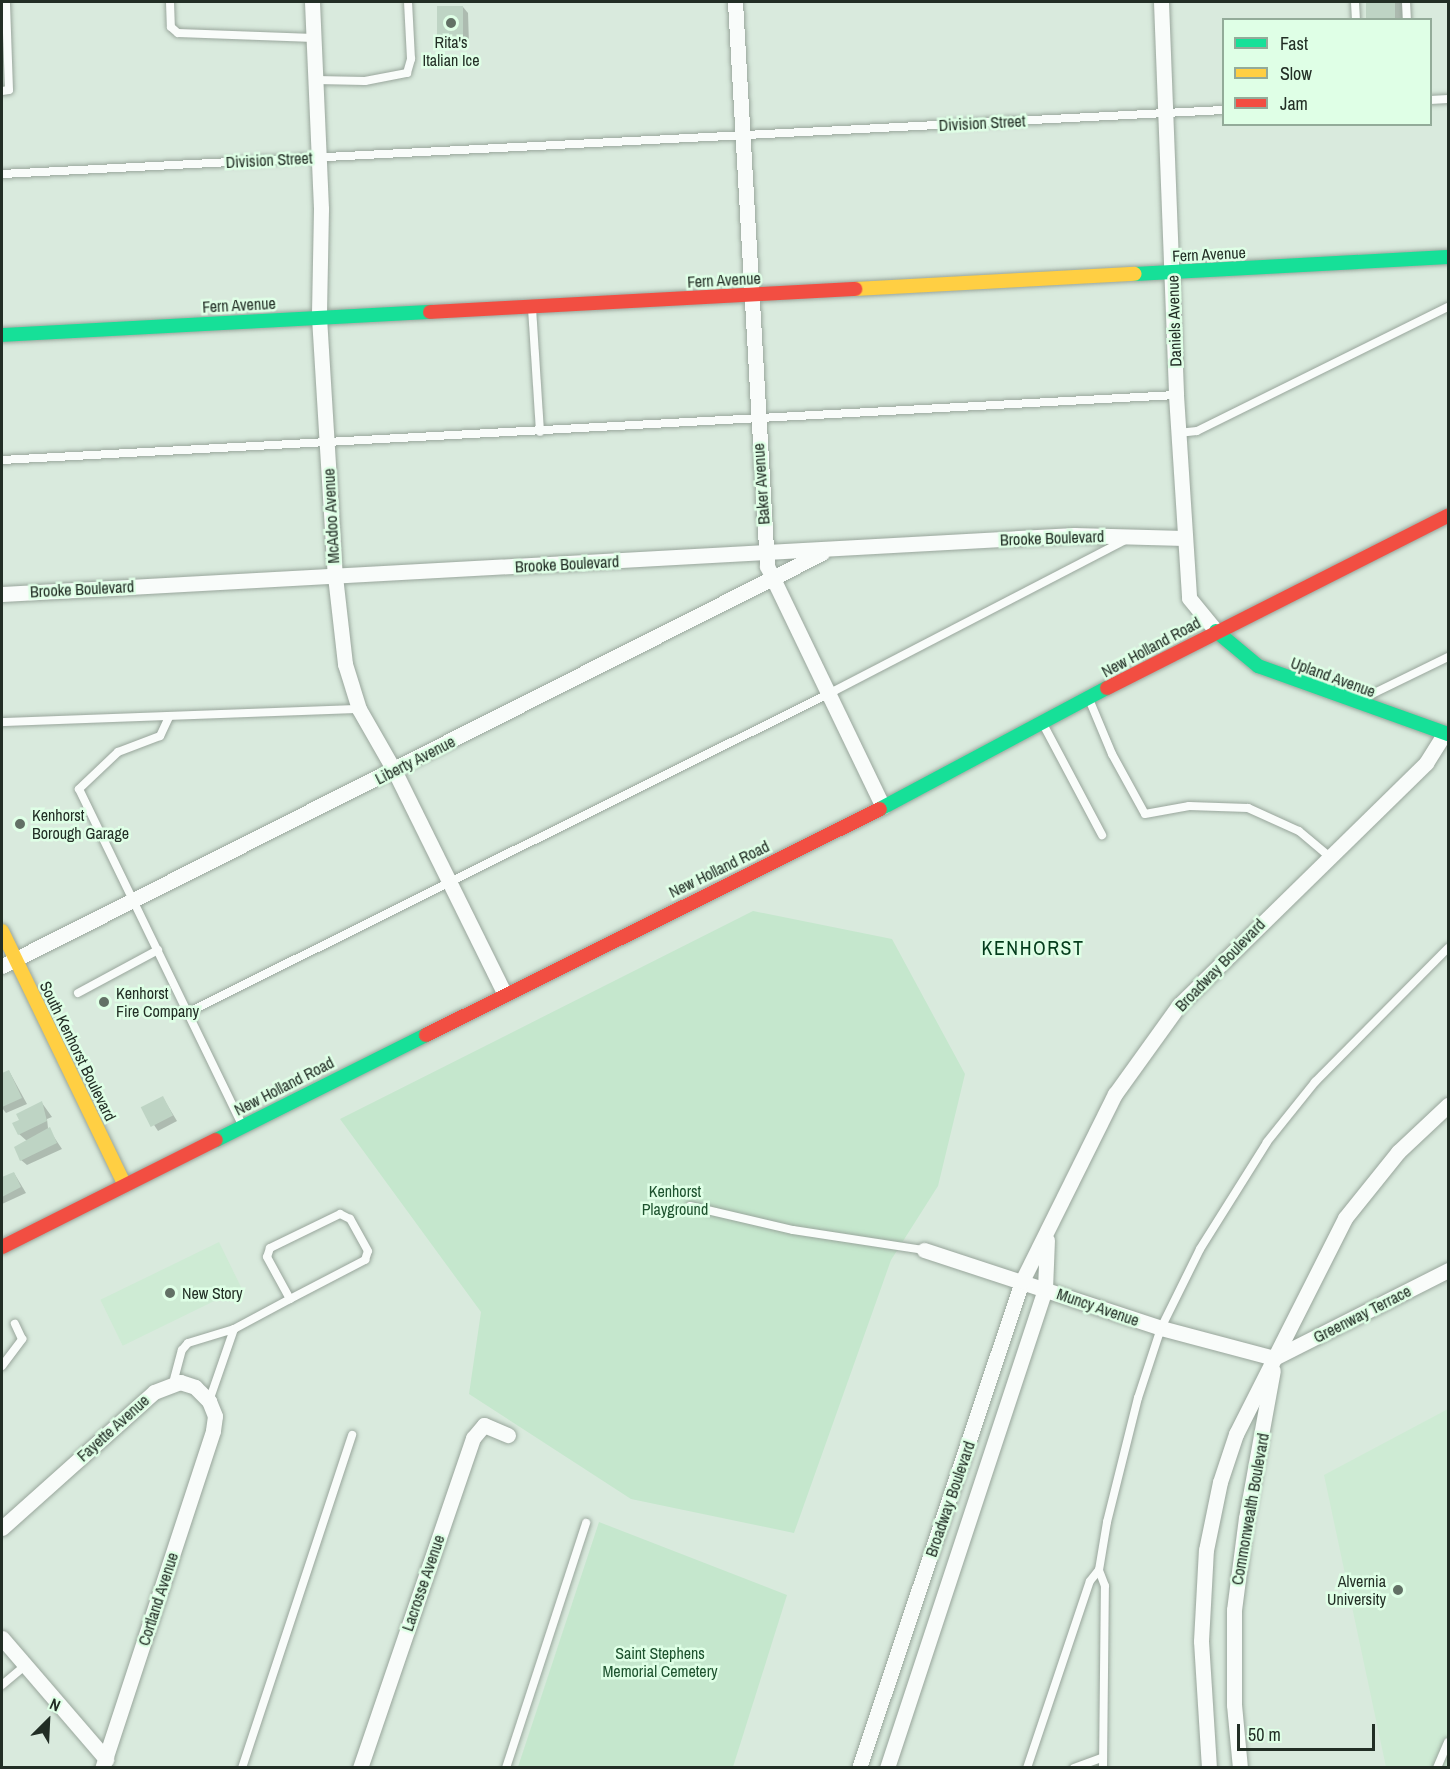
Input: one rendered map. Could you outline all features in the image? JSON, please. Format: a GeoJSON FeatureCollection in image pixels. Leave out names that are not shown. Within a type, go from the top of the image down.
{"type":"FeatureCollection","features":[{"type":"Feature","properties":{"kind":"street","name":"McAdoo Avenue"},"geometry":{"type":"LineString","coordinates":[[312,2],[320,157],[319,317],[341,643],[359,709],[394,770],[504,993]]}},
{"type":"Feature","properties":{"kind":"street","name":"Baker Avenue"},"geometry":{"type":"LineString","coordinates":[[735,2],[766,554],[771,580],[883,807]]}},
{"type":"Feature","properties":{"kind":"street","name":"Daniels Avenue"},"geometry":{"type":"LineString","coordinates":[[1161,2],[1176,395],[1189,598],[1216,631]]}},
{"type":"Feature","properties":{"kind":"street","name":"Fern Avenue"},"geometry":{"type":"LineString","coordinates":[[2,335],[1449,257]]}},
{"type":"Feature","properties":{"kind":"street","name":"New Holland Road"},"geometry":{"type":"LineString","coordinates":[[4,1241],[125,1185],[504,993],[883,807],[1216,631],[1449,516]]}},
{"type":"Feature","properties":{"kind":"street","name":"Brooke Boulevard"},"geometry":{"type":"LineString","coordinates":[[2,594],[766,554],[1074,535],[1184,538]]}},
{"type":"Feature","properties":{"kind":"street","name":"Liberty Avenue"},"geometry":{"type":"LineString","coordinates":[[8,963],[827,550]]}},
{"type":"Feature","properties":{"kind":"street","name":"Upland Avenue"},"geometry":{"type":"LineString","coordinates":[[1216,631],[1258,666],[1355,703],[1446,734]]}},
{"type":"Feature","properties":{"kind":"street","name":"Broadway Boulevard"},"geometry":{"type":"LineString","coordinates":[[860,1767],[1022,1281],[1047,1234],[1086,1147],[1115,1094],[1157,1033],[1201,982],[1426,763],[1446,734]]}},
{"type":"Feature","properties":{"kind":"street","name":"South Kenhorst Boulevard"},"geometry":{"type":"LineString","coordinates":[[2,931],[8,963],[125,1185]]}},
{"type":"Feature","properties":{"kind":"street","name":"Commonwealth Boulevard"},"geometry":{"type":"LineString","coordinates":[[1209,1767],[1201,1641],[1206,1550],[1220,1482],[1236,1434],[1345,1218],[1398,1152],[1449,1105]]}},
{"type":"Feature","properties":{"kind":"street","name":"Broadway Boulevard"},"geometry":{"type":"LineString","coordinates":[[887,1767],[1046,1289],[1047,1234]]}},
{"type":"Feature","properties":{"kind":"street","name":"Muncy Avenue"},"geometry":{"type":"LineString","coordinates":[[924,1250],[1161,1328],[1274,1358]]}},
{"type":"Feature","properties":{"kind":"street","name":"Greenway Terrace"},"geometry":{"type":"LineString","coordinates":[[1274,1358],[1449,1270]]}},
{"type":"Feature","properties":{"kind":"street","name":"Commonwealth Boulevard"},"geometry":{"type":"LineString","coordinates":[[1240,1767],[1234,1705],[1234,1610],[1246,1518],[1260,1458],[1274,1358]]}},
{"type":"Feature","properties":{"kind":"street","name":"Fayette Avenue"},"geometry":{"type":"LineString","coordinates":[[2,1528],[154,1392],[173,1383]]}},
{"type":"Feature","properties":{"kind":"street"},"geometry":{"type":"LineString","coordinates":[[173,1383],[195,1387],[209,1401]]}},
{"type":"Feature","properties":{"kind":"street","name":"Cortland Avenue"},"geometry":{"type":"LineString","coordinates":[[104,1763],[213,1431],[215,1416],[209,1401]]}},
{"type":"Feature","properties":{"kind":"street","name":"Lacrosse Avenue"},"geometry":{"type":"LineString","coordinates":[[360,1767],[473,1438],[484,1425],[508,1435]]}},
{"type":"Feature","properties":{"kind":"street"},"geometry":{"type":"LineString","coordinates":[[2,1638],[104,1763]]}},
{"type":"Feature","properties":{"kind":"lane"},"geometry":{"type":"LineString","coordinates":[[2,91],[9,90],[6,2]]}},
{"type":"Feature","properties":{"kind":"lane"},"geometry":{"type":"LineString","coordinates":[[170,2],[171,27],[178,33],[314,38]]}},
{"type":"Feature","properties":{"kind":"lane"},"geometry":{"type":"LineString","coordinates":[[316,80],[365,81],[407,73],[411,60],[408,2]]}},
{"type":"Feature","properties":{"kind":"lane"},"geometry":{"type":"LineString","coordinates":[[1355,2],[1356,18]]}},
{"type":"Feature","properties":{"kind":"lane"},"geometry":{"type":"LineString","coordinates":[[1406,2],[1407,18]]}},
{"type":"Feature","properties":{"kind":"lane"},"geometry":{"type":"LineString","coordinates":[[1432,100],[1449,99]]}},
{"type":"Feature","properties":{"kind":"lane","name":"Division Street"},"geometry":{"type":"LineString","coordinates":[[2,174],[1222,110]]}},
{"type":"Feature","properties":{"kind":"lane"},"geometry":{"type":"LineString","coordinates":[[532,306],[540,432]]}},
{"type":"Feature","properties":{"kind":"lane"},"geometry":{"type":"LineString","coordinates":[[1178,433],[1197,431],[1449,307]]}},
{"type":"Feature","properties":{"kind":"lane"},"geometry":{"type":"LineString","coordinates":[[2,460],[1176,395]]}},
{"type":"Feature","properties":{"kind":"lane","name":"Brooke Boulevard"},"geometry":{"type":"LineString","coordinates":[[189,1012],[827,693],[1132,536]]}},
{"type":"Feature","properties":{"kind":"lane"},"geometry":{"type":"LineString","coordinates":[[1355,703],[1449,657]]}},
{"type":"Feature","properties":{"kind":"lane"},"geometry":{"type":"LineString","coordinates":[[1089,698],[1112,754],[1145,814],[1189,806],[1248,808],[1299,831],[1329,856]]}},
{"type":"Feature","properties":{"kind":"lane"},"geometry":{"type":"LineString","coordinates":[[2,722],[359,709]]}},
{"type":"Feature","properties":{"kind":"lane"},"geometry":{"type":"LineString","coordinates":[[169,717],[160,736],[118,752],[79,789],[243,1125]]}},
{"type":"Feature","properties":{"kind":"lane"},"geometry":{"type":"LineString","coordinates":[[1042,723],[1102,835]]}},
{"type":"Feature","properties":{"kind":"lane"},"geometry":{"type":"LineString","coordinates":[[1027,1767],[1089,1581],[1099,1570],[1135,1409],[1161,1328],[1205,1240],[1267,1142],[1315,1082],[1449,948]]}},
{"type":"Feature","properties":{"kind":"lane"},"geometry":{"type":"LineString","coordinates":[[78,993],[158,950]]}},
{"type":"Feature","properties":{"kind":"lane"},"geometry":{"type":"LineString","coordinates":[[690,1206],[793,1230],[924,1250]]}},
{"type":"Feature","properties":{"kind":"lane"},"geometry":{"type":"LineString","coordinates":[[173,1383],[188,1343],[234,1329],[365,1260],[368,1251],[350,1219],[340,1214],[270,1248],[267,1257],[290,1299]]}},
{"type":"Feature","properties":{"kind":"lane"},"geometry":{"type":"LineString","coordinates":[[2,1366],[22,1339],[15,1324]]}},
{"type":"Feature","properties":{"kind":"lane"},"geometry":{"type":"LineString","coordinates":[[209,1401],[234,1329]]}},
{"type":"Feature","properties":{"kind":"lane"},"geometry":{"type":"LineString","coordinates":[[242,1767],[352,1435]]}},
{"type":"Feature","properties":{"kind":"lane"},"geometry":{"type":"LineString","coordinates":[[506,1767],[586,1523]]}},
{"type":"Feature","properties":{"kind":"lane"},"geometry":{"type":"LineString","coordinates":[[1099,1570],[1105,1586],[1101,1758],[1103,1767]]}},
{"type":"Feature","properties":{"kind":"lane"},"geometry":{"type":"LineString","coordinates":[[2,1685],[25,1666]]}},
{"type":"Feature","properties":{"kind":"lane"},"geometry":{"type":"LineString","coordinates":[[1437,1767],[1449,1742]]}},
{"type":"Feature","properties":{"kind":"lane"},"geometry":{"type":"LineString","coordinates":[[1074,1767],[1101,1758]]}},
{"type":"Feature","properties":{"kind":"shaded area","name":"New Story"},"geometry":{"type":"Polygon","coordinates":[[[219,1242],[241,1288],[123,1346],[100,1300],[219,1242]]]}},
{"type":"Feature","properties":{"kind":"shaded area","name":"Alvernia University"},"geometry":{"type":"Polygon","coordinates":[[[1448,1409],[1448,1767],[1386,1767],[1324,1475],[1448,1409]]]}},
{"type":"Feature","properties":{"kind":"green space","name":"Kenhorst Playground"},"geometry":{"type":"Polygon","coordinates":[[[753,911],[892,939],[965,1074],[938,1186],[891,1260],[794,1533],[631,1499],[469,1394],[481,1312],[340,1119],[753,911]]]}},
{"type":"Feature","properties":{"kind":"green space","name":"Saint Stephens Memorial Cemetery"},"geometry":{"type":"Polygon","coordinates":[[[599,1522],[787,1595],[733,1767],[518,1767],[599,1522]]]}},
{"type":"Feature","properties":{"kind":"building"},"geometry":{"type":"Polygon","coordinates":[[[1366,2],[1395,2],[1395,18],[1366,18],[1366,2]]]}},
{"type":"Feature","properties":{"kind":"building","name":"Rita's Italian Ice"},"geometry":{"type":"Polygon","coordinates":[[[437,6],[463,6],[463,40],[437,40],[437,6]]]}},
{"type":"Feature","properties":{"kind":"building"},"geometry":{"type":"Polygon","coordinates":[[[9,1070],[22,1098],[2,1107],[2,1073],[9,1070]]]}},
{"type":"Feature","properties":{"kind":"building"},"geometry":{"type":"Polygon","coordinates":[[[163,1096],[173,1116],[151,1127],[141,1107],[163,1096]]]}},
{"type":"Feature","properties":{"kind":"building"},"geometry":{"type":"Polygon","coordinates":[[[42,1101],[47,1121],[18,1135],[12,1123],[19,1120],[16,1114],[42,1101]]]}},
{"type":"Feature","properties":{"kind":"building"},"geometry":{"type":"Polygon","coordinates":[[[50,1127],[57,1143],[20,1161],[14,1147],[50,1127]]]}},
{"type":"Feature","properties":{"kind":"building"},"geometry":{"type":"Polygon","coordinates":[[[14,1172],[21,1187],[2,1197],[2,1177],[14,1172]]]}},
{"type":"Feature","properties":{"kind":"traffic: fast"},"geometry":{"type":"LineString","coordinates":[[1135,274],[1448,257]]}},
{"type":"Feature","properties":{"kind":"traffic: fast"},"geometry":{"type":"LineString","coordinates":[[2,335],[430,312]]}},
{"type":"Feature","properties":{"kind":"traffic: fast"},"geometry":{"type":"LineString","coordinates":[[1216,631],[1258,666],[1448,734]]}},
{"type":"Feature","properties":{"kind":"traffic: fast"},"geometry":{"type":"LineString","coordinates":[[880,809],[1107,688]]}},
{"type":"Feature","properties":{"kind":"traffic: fast"},"geometry":{"type":"LineString","coordinates":[[216,1140],[426,1035]]}},
{"type":"Feature","properties":{"kind":"traffic: slow"},"geometry":{"type":"LineString","coordinates":[[855,289],[1135,274]]}},
{"type":"Feature","properties":{"kind":"traffic: slow"},"geometry":{"type":"LineString","coordinates":[[2,931],[125,1185]]}},
{"type":"Feature","properties":{"kind":"traffic: jam"},"geometry":{"type":"LineString","coordinates":[[430,312],[855,289]]}},
{"type":"Feature","properties":{"kind":"traffic: jam"},"geometry":{"type":"LineString","coordinates":[[1107,688],[1448,516]]}},
{"type":"Feature","properties":{"kind":"traffic: jam"},"geometry":{"type":"LineString","coordinates":[[426,1035],[880,809]]}},
{"type":"Feature","properties":{"kind":"traffic: jam"},"geometry":{"type":"LineString","coordinates":[[2,1247],[216,1140]]}},
{"type":"Feature","properties":{"kind":"place","name":"Rita's Italian Ice"},"geometry":{"type":"Point","coordinates":[451,23]}},
{"type":"Feature","properties":{"kind":"place","name":"Kenhorst Borough Garage"},"geometry":{"type":"Point","coordinates":[20,824]}},
{"type":"Feature","properties":{"kind":"place","name":"Kenhorst Fire Company"},"geometry":{"type":"Point","coordinates":[104,1002]}},
{"type":"Feature","properties":{"kind":"place","name":"New Story"},"geometry":{"type":"Point","coordinates":[170,1293]}},
{"type":"Feature","properties":{"kind":"place","name":"Alvernia University"},"geometry":{"type":"Point","coordinates":[1398,1590]}},
{"type":"Feature","properties":{"kind":"district","name":"KENHORST"},"geometry":{"type":"Point","coordinates":[1033,947]}}]}
